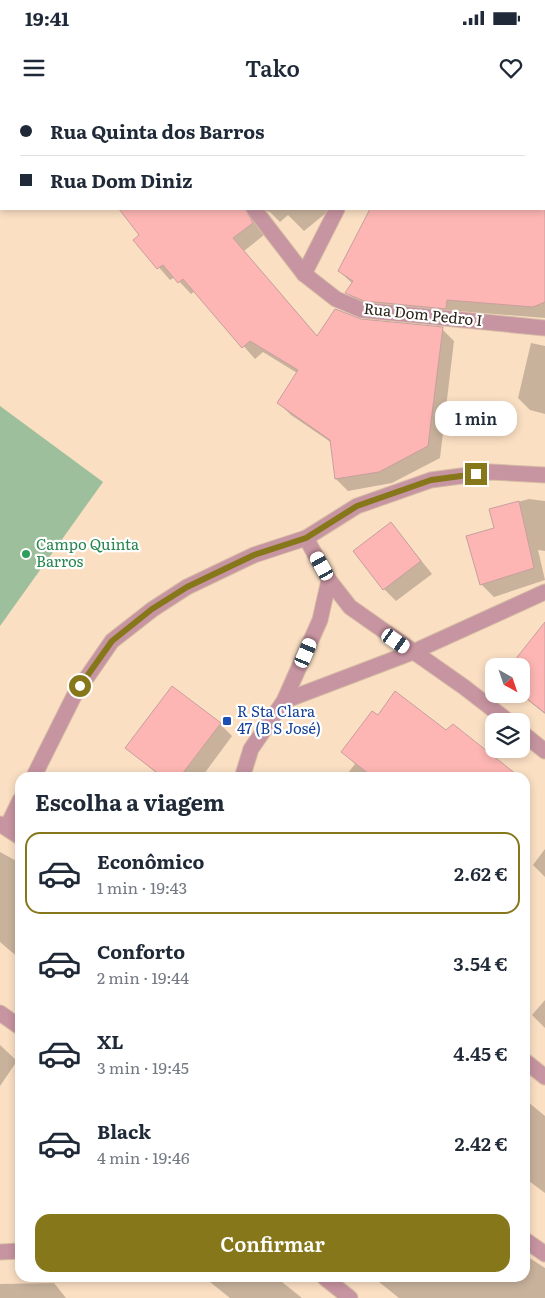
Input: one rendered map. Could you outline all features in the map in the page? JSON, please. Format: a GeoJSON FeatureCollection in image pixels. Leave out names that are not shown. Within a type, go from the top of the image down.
{"type":"FeatureCollection","features":[{"type":"Feature","properties":{"kind":"street","name":"Rua Dom Pedro I"},"geometry":{"type":"LineString","coordinates":[[255,210],[304,274],[336,299],[362,310],[545,328]]}},
{"type":"Feature","properties":{"kind":"street"},"geometry":{"type":"LineString","coordinates":[[304,274],[336,210]]}},
{"type":"Feature","properties":{"kind":"street"},"geometry":{"type":"LineString","coordinates":[[36,772],[74,696],[112,641],[152,609],[187,587],[254,555],[306,538],[357,506],[431,480],[491,472],[545,475]]}},
{"type":"Feature","properties":{"kind":"street"},"geometry":{"type":"LineString","coordinates":[[306,538],[329,580],[350,607],[498,713]]}},
{"type":"Feature","properties":{"kind":"street"},"geometry":{"type":"LineString","coordinates":[[244,772],[251,749],[284,701],[320,620],[329,580]]}},
{"type":"Feature","properties":{"kind":"street"},"geometry":{"type":"LineString","coordinates":[[284,701],[412,652],[545,592]]}},
{"type":"Feature","properties":{"kind":"street"},"geometry":{"type":"LineString","coordinates":[[530,739],[545,751]]}},
{"type":"Feature","properties":{"kind":"street"},"geometry":{"type":"LineString","coordinates":[[15,807],[3,825],[15,834]]}},
{"type":"Feature","properties":{"kind":"street"},"geometry":{"type":"LineString","coordinates":[[0,1013],[15,1024]]}},
{"type":"Feature","properties":{"kind":"street"},"geometry":{"type":"LineString","coordinates":[[530,1066],[545,1077]]}},
{"type":"Feature","properties":{"kind":"street"},"geometry":{"type":"LineString","coordinates":[[530,1244],[545,1254]]}},
{"type":"Feature","properties":{"kind":"street"},"geometry":{"type":"LineString","coordinates":[[0,1252],[15,1251]]}},
{"type":"Feature","properties":{"kind":"street"},"geometry":{"type":"LineString","coordinates":[[329,1282],[350,1298]]}},
{"type":"Feature","properties":{"kind":"green space","name":"Campo Quinta Barros"},"geometry":{"type":"Polygon","coordinates":[[[0,406],[103,482],[0,626],[0,406]]]}},
{"type":"Feature","properties":{"kind":"building"},"geometry":{"type":"Polygon","coordinates":[[[120,210],[246,210],[253,223],[233,238],[317,336],[335,309],[361,319],[443,327],[428,446],[379,472],[335,479],[330,440],[277,403],[298,370],[250,341],[242,348],[183,279],[178,283],[163,265],[157,269],[133,240],[139,235],[120,210]]]}},
{"type":"Feature","properties":{"kind":"building"},"geometry":{"type":"Polygon","coordinates":[[[369,210],[545,210],[545,302],[533,307],[447,300],[446,309],[364,301],[345,293],[353,281],[338,271],[369,210]]]}},
{"type":"Feature","properties":{"kind":"building"},"geometry":{"type":"Polygon","coordinates":[[[519,501],[534,568],[480,585],[466,536],[494,528],[489,509],[519,501]]]}},
{"type":"Feature","properties":{"kind":"building"},"geometry":{"type":"Polygon","coordinates":[[[391,522],[421,561],[383,590],[353,551],[391,522]]]}},
{"type":"Feature","properties":{"kind":"building"},"geometry":{"type":"Polygon","coordinates":[[[545,622],[545,713],[530,701],[530,658],[516,658],[545,622]]]}},
{"type":"Feature","properties":{"kind":"building"},"geometry":{"type":"Polygon","coordinates":[[[172,686],[221,723],[184,772],[156,772],[125,748],[172,686]]]}},
{"type":"Feature","properties":{"kind":"building"},"geometry":{"type":"Polygon","coordinates":[[[395,691],[446,730],[453,724],[485,749],[485,758],[496,758],[513,772],[366,772],[341,752],[372,711],[378,715],[395,691]]]}},
{"type":"Feature","properties":{"kind":"place","name":"Campo Quinta Barros"},"geometry":{"type":"Point","coordinates":[26,554]}},
{"type":"Feature","properties":{"kind":"place","name":"R Sta Clara 47 (B S José)"},"geometry":{"type":"Point","coordinates":[227,721]}},
{"type":"Feature","properties":{"kind":"route"},"geometry":{"type":"LineString","coordinates":[[80,686],[112,641],[152,609],[187,587],[254,555],[306,538],[357,506],[431,480],[476,474]]}}]}
